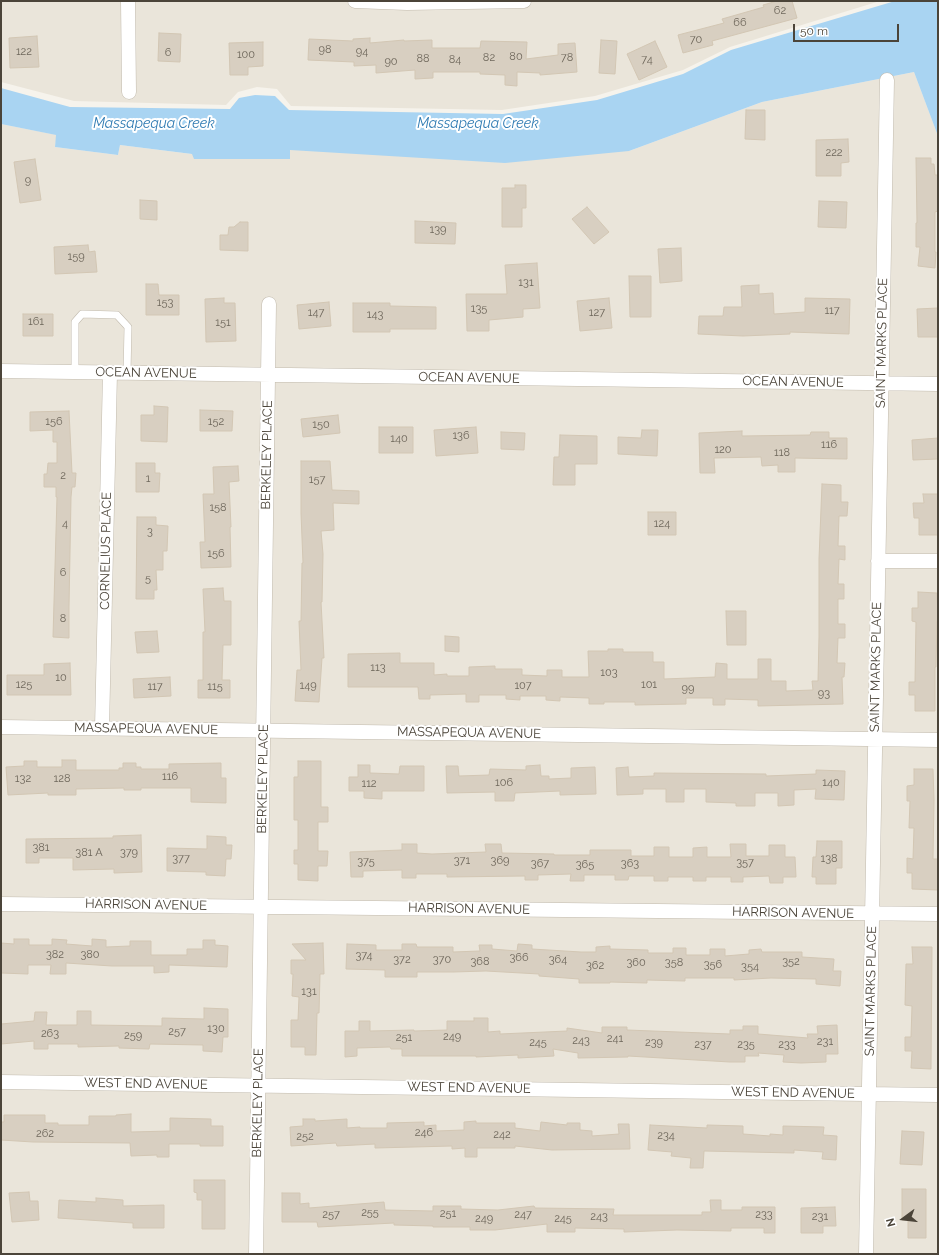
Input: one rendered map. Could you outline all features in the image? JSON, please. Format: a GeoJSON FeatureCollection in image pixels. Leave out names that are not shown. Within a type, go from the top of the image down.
{"type":"FeatureCollection","features":[{"type":"Feature","properties":{"kind":"street"},"geometry":{"type":"LineString","coordinates":[[128,1],[129,92]]}},
{"type":"Feature","properties":{"kind":"street"},"geometry":{"type":"LineString","coordinates":[[355,1],[524,1]]}},
{"type":"Feature","properties":{"kind":"street","name":"SAINT MARKS PLACE"},"geometry":{"type":"LineString","coordinates":[[866,1254],[887,80]]}},
{"type":"Feature","properties":{"kind":"street","name":"BERKELEY PLACE"},"geometry":{"type":"LineString","coordinates":[[256,1254],[269,304]]}},
{"type":"Feature","properties":{"kind":"street","name":"OCEAN AVENUE"},"geometry":{"type":"LineString","coordinates":[[1,371],[938,384]]}},
{"type":"Feature","properties":{"kind":"street","name":"CORNELIUS PLACE"},"geometry":{"type":"LineString","coordinates":[[102,728],[110,373]]}},
{"type":"Feature","properties":{"kind":"street"},"geometry":{"type":"LineString","coordinates":[[878,561],[938,561]]}},
{"type":"Feature","properties":{"kind":"street","name":"MASSAPEQUA AVENUE"},"geometry":{"type":"LineString","coordinates":[[1,727],[938,740]]}},
{"type":"Feature","properties":{"kind":"street","name":"HARRISON AVENUE"},"geometry":{"type":"LineString","coordinates":[[1,904],[938,914]]}},
{"type":"Feature","properties":{"kind":"street","name":"WEST END AVENUE"},"geometry":{"type":"LineString","coordinates":[[1,1082],[938,1095]]}},
{"type":"Feature","properties":{"kind":"lane"},"geometry":{"type":"LineString","coordinates":[[74,372],[75,322],[82,314],[117,315],[128,327],[127,373]]}},
{"type":"Feature","properties":{"kind":"shaded area"},"geometry":{"type":"Polygon","coordinates":[[[1,1],[880,1],[730,47],[683,70],[595,96],[502,110],[291,106],[277,89],[257,87],[238,92],[226,105],[74,101],[1,82],[1,1]]]}},
{"type":"Feature","properties":{"kind":"shaded area"},"geometry":{"type":"Polygon","coordinates":[[[914,72],[938,136],[938,1254],[1,1254],[1,124],[57,135],[55,147],[118,155],[120,145],[192,154],[290,159],[290,150],[629,151],[762,102],[914,72]]]}},
{"type":"Feature","properties":{"kind":"water","name":"Massapequa Creek"},"geometry":{"type":"Polygon","coordinates":[[[895,1],[938,1],[938,136],[914,72],[762,102],[629,151],[505,163],[290,150],[290,159],[194,159],[192,154],[120,145],[118,155],[55,147],[56,135],[1,124],[1,88],[70,107],[230,109],[239,98],[255,95],[275,96],[289,110],[503,114],[597,100],[683,74],[731,50],[895,1]]]}},
{"type":"Feature","properties":{"kind":"building"},"geometry":{"type":"Polygon","coordinates":[[[777,1],[792,1],[797,18],[712,41],[713,45],[683,53],[678,35],[724,23],[722,19],[764,7],[763,5],[777,1]]]}},
{"type":"Feature","properties":{"kind":"building"},"geometry":{"type":"Polygon","coordinates":[[[159,33],[181,34],[180,62],[158,61],[159,33]]]}},
{"type":"Feature","properties":{"kind":"building"},"geometry":{"type":"Polygon","coordinates":[[[37,36],[39,67],[10,68],[9,38],[37,36]]]}},
{"type":"Feature","properties":{"kind":"building"},"geometry":{"type":"Polygon","coordinates":[[[370,38],[370,43],[404,40],[432,40],[432,48],[480,48],[481,41],[527,42],[526,59],[558,55],[558,44],[575,43],[577,72],[540,75],[540,73],[517,72],[517,86],[505,85],[505,75],[480,74],[480,72],[433,72],[433,78],[415,79],[415,70],[376,73],[376,65],[354,66],[354,62],[308,60],[309,39],[353,41],[353,39],[370,38]]]}},
{"type":"Feature","properties":{"kind":"building"},"geometry":{"type":"Polygon","coordinates":[[[601,40],[617,41],[615,74],[599,73],[601,40]]]}},
{"type":"Feature","properties":{"kind":"building"},"geometry":{"type":"Polygon","coordinates":[[[655,41],[667,67],[639,80],[627,54],[655,41]]]}},
{"type":"Feature","properties":{"kind":"building"},"geometry":{"type":"Polygon","coordinates":[[[263,42],[263,66],[248,67],[248,75],[230,75],[229,43],[263,42]]]}},
{"type":"Feature","properties":{"kind":"building"},"geometry":{"type":"Polygon","coordinates":[[[746,110],[765,110],[765,140],[745,139],[746,110]]]}},
{"type":"Feature","properties":{"kind":"building"},"geometry":{"type":"Polygon","coordinates":[[[848,139],[849,162],[841,163],[841,176],[816,176],[816,140],[848,139]]]}},
{"type":"Feature","properties":{"kind":"building"},"geometry":{"type":"Polygon","coordinates":[[[916,158],[931,158],[931,164],[934,164],[935,175],[938,175],[938,211],[935,212],[935,268],[918,266],[920,247],[916,247],[916,158]]]}},
{"type":"Feature","properties":{"kind":"building"},"geometry":{"type":"Polygon","coordinates":[[[35,159],[41,200],[20,203],[14,162],[35,159]]]}},
{"type":"Feature","properties":{"kind":"building"},"geometry":{"type":"Polygon","coordinates":[[[515,185],[526,185],[526,208],[522,208],[522,227],[502,227],[502,188],[515,188],[515,185]]]}},
{"type":"Feature","properties":{"kind":"building"},"geometry":{"type":"Polygon","coordinates":[[[140,200],[157,201],[157,220],[140,219],[140,200]]]}},
{"type":"Feature","properties":{"kind":"building"},"geometry":{"type":"Polygon","coordinates":[[[819,201],[847,202],[846,228],[818,227],[819,201]]]}},
{"type":"Feature","properties":{"kind":"building"},"geometry":{"type":"Polygon","coordinates":[[[587,207],[609,232],[594,244],[572,219],[587,207]]]}},
{"type":"Feature","properties":{"kind":"building"},"geometry":{"type":"Polygon","coordinates":[[[415,221],[456,223],[455,244],[415,243],[415,221]]]}},
{"type":"Feature","properties":{"kind":"building"},"geometry":{"type":"Polygon","coordinates":[[[240,222],[248,222],[248,251],[220,250],[220,235],[228,235],[229,227],[234,227],[240,222]]]}},
{"type":"Feature","properties":{"kind":"building"},"geometry":{"type":"Polygon","coordinates":[[[88,245],[89,252],[95,251],[97,272],[55,274],[54,247],[88,245]]]}},
{"type":"Feature","properties":{"kind":"building"},"geometry":{"type":"Polygon","coordinates":[[[681,248],[682,281],[660,283],[658,249],[681,248]]]}},
{"type":"Feature","properties":{"kind":"building"},"geometry":{"type":"Polygon","coordinates":[[[537,263],[540,308],[523,309],[523,317],[489,320],[489,331],[467,331],[466,294],[507,294],[505,265],[537,263]]]}},
{"type":"Feature","properties":{"kind":"building"},"geometry":{"type":"Polygon","coordinates":[[[629,276],[651,276],[651,317],[630,317],[629,276]]]}},
{"type":"Feature","properties":{"kind":"building"},"geometry":{"type":"Polygon","coordinates":[[[146,284],[158,284],[159,295],[179,295],[179,315],[146,315],[146,284]]]}},
{"type":"Feature","properties":{"kind":"building"},"geometry":{"type":"Polygon","coordinates":[[[759,285],[759,294],[773,293],[774,314],[805,312],[805,298],[850,299],[849,334],[790,332],[790,334],[743,336],[698,334],[699,316],[723,316],[724,307],[742,307],[741,286],[759,285]]]}},
{"type":"Feature","properties":{"kind":"building"},"geometry":{"type":"Polygon","coordinates":[[[224,298],[224,303],[235,303],[236,341],[206,342],[205,299],[224,298]]]}},
{"type":"Feature","properties":{"kind":"building"},"geometry":{"type":"Polygon","coordinates":[[[609,298],[612,328],[580,331],[577,301],[609,298]]]}},
{"type":"Feature","properties":{"kind":"building"},"geometry":{"type":"Polygon","coordinates":[[[329,302],[331,326],[299,329],[297,305],[329,302]]]}},
{"type":"Feature","properties":{"kind":"building"},"geometry":{"type":"Polygon","coordinates":[[[353,303],[390,303],[390,306],[436,307],[436,329],[390,329],[390,332],[353,332],[353,303]]]}},
{"type":"Feature","properties":{"kind":"building"},"geometry":{"type":"Polygon","coordinates":[[[938,308],[938,337],[918,337],[917,309],[938,308]]]}},
{"type":"Feature","properties":{"kind":"building"},"geometry":{"type":"Polygon","coordinates":[[[23,314],[53,314],[53,336],[23,336],[23,314]]]}},
{"type":"Feature","properties":{"kind":"building"},"geometry":{"type":"Polygon","coordinates":[[[154,406],[168,407],[167,442],[141,441],[141,415],[154,415],[154,406]]]}},
{"type":"Feature","properties":{"kind":"building"},"geometry":{"type":"Polygon","coordinates":[[[200,410],[233,411],[232,431],[200,431],[200,410]]]}},
{"type":"Feature","properties":{"kind":"building"},"geometry":{"type":"Polygon","coordinates":[[[69,411],[72,473],[76,473],[75,487],[72,487],[71,497],[69,638],[53,637],[57,497],[56,487],[44,487],[44,474],[47,474],[48,463],[57,463],[57,442],[53,442],[53,430],[30,431],[30,412],[69,411]]]}},
{"type":"Feature","properties":{"kind":"building"},"geometry":{"type":"Polygon","coordinates":[[[338,415],[340,433],[303,437],[301,419],[338,415]]]}},
{"type":"Feature","properties":{"kind":"building"},"geometry":{"type":"Polygon","coordinates":[[[379,427],[413,427],[413,453],[379,453],[379,427]]]}},
{"type":"Feature","properties":{"kind":"building"},"geometry":{"type":"Polygon","coordinates":[[[476,427],[478,453],[436,456],[434,430],[476,427]]]}},
{"type":"Feature","properties":{"kind":"building"},"geometry":{"type":"Polygon","coordinates":[[[642,430],[658,430],[657,456],[618,454],[618,437],[641,438],[642,430]]]}},
{"type":"Feature","properties":{"kind":"building"},"geometry":{"type":"Polygon","coordinates":[[[742,431],[742,436],[810,435],[811,432],[829,432],[829,438],[847,438],[847,459],[795,458],[795,472],[778,472],[778,465],[762,466],[761,457],[714,458],[715,473],[700,473],[699,433],[742,431]]]}},
{"type":"Feature","properties":{"kind":"building"},"geometry":{"type":"Polygon","coordinates":[[[501,432],[525,433],[524,450],[501,449],[501,432]]]}},
{"type":"Feature","properties":{"kind":"building"},"geometry":{"type":"Polygon","coordinates":[[[560,435],[597,436],[597,464],[575,464],[575,485],[553,485],[554,457],[559,457],[560,435]]]}},
{"type":"Feature","properties":{"kind":"building"},"geometry":{"type":"Polygon","coordinates":[[[938,438],[938,459],[913,460],[912,440],[938,438]]]}},
{"type":"Feature","properties":{"kind":"building"},"geometry":{"type":"Polygon","coordinates":[[[301,461],[330,461],[332,490],[359,491],[359,504],[333,503],[334,530],[321,531],[323,554],[321,602],[324,658],[322,658],[319,702],[295,701],[297,670],[301,670],[299,621],[301,621],[303,563],[301,461]]]}},
{"type":"Feature","properties":{"kind":"building"},"geometry":{"type":"Polygon","coordinates":[[[136,463],[155,463],[155,473],[160,473],[159,492],[136,492],[136,463]]]}},
{"type":"Feature","properties":{"kind":"building"},"geometry":{"type":"Polygon","coordinates":[[[238,466],[239,481],[229,482],[231,567],[201,568],[200,542],[205,542],[203,494],[214,494],[213,467],[238,466]]]}},
{"type":"Feature","properties":{"kind":"building"},"geometry":{"type":"Polygon","coordinates":[[[822,484],[841,485],[841,502],[848,502],[847,516],[839,516],[838,546],[845,546],[845,560],[839,559],[838,584],[844,584],[844,599],[838,599],[838,624],[845,624],[845,638],[838,638],[837,663],[845,663],[844,677],[842,677],[843,704],[758,706],[758,700],[725,699],[725,705],[713,705],[713,698],[686,698],[686,704],[635,705],[635,702],[604,702],[604,704],[589,704],[589,698],[560,697],[560,701],[546,700],[546,696],[520,696],[520,700],[506,699],[506,695],[479,695],[479,702],[466,702],[466,694],[430,695],[430,699],[419,699],[418,687],[348,687],[348,654],[400,653],[400,663],[434,663],[434,675],[447,674],[447,676],[469,676],[469,667],[495,666],[495,669],[522,669],[522,675],[547,676],[547,670],[562,670],[562,677],[589,677],[588,651],[623,649],[623,652],[653,652],[653,662],[664,662],[664,679],[715,677],[716,663],[727,664],[727,679],[758,679],[758,659],[771,659],[771,681],[786,681],[786,691],[813,690],[812,681],[818,681],[819,559],[822,484]]]}},
{"type":"Feature","properties":{"kind":"building"},"geometry":{"type":"Polygon","coordinates":[[[923,494],[938,494],[938,535],[919,535],[919,518],[914,518],[913,503],[924,503],[923,494]]]}},
{"type":"Feature","properties":{"kind":"building"},"geometry":{"type":"Polygon","coordinates":[[[648,512],[676,512],[676,535],[648,535],[648,512]]]}},
{"type":"Feature","properties":{"kind":"building"},"geometry":{"type":"Polygon","coordinates":[[[137,517],[156,517],[156,525],[168,526],[167,551],[163,551],[163,570],[156,570],[157,590],[154,590],[154,599],[136,599],[137,517]]]}},
{"type":"Feature","properties":{"kind":"building"},"geometry":{"type":"Polygon","coordinates":[[[223,588],[224,601],[231,601],[231,645],[223,645],[222,680],[230,680],[230,698],[198,698],[198,680],[203,680],[203,632],[205,632],[203,589],[223,588]]]}},
{"type":"Feature","properties":{"kind":"building"},"geometry":{"type":"Polygon","coordinates":[[[918,592],[937,593],[938,618],[935,667],[935,711],[915,711],[915,695],[909,695],[909,682],[915,682],[916,622],[912,621],[912,608],[918,608],[918,592]]]}},
{"type":"Feature","properties":{"kind":"building"},"geometry":{"type":"Polygon","coordinates":[[[726,611],[746,611],[746,645],[727,645],[726,611]]]}},
{"type":"Feature","properties":{"kind":"building"},"geometry":{"type":"Polygon","coordinates":[[[157,631],[159,652],[137,653],[135,632],[157,631]]]}},
{"type":"Feature","properties":{"kind":"building"},"geometry":{"type":"Polygon","coordinates":[[[445,636],[459,637],[459,652],[445,651],[445,636]]]}},
{"type":"Feature","properties":{"kind":"building"},"geometry":{"type":"Polygon","coordinates":[[[70,663],[71,695],[7,695],[7,675],[44,675],[44,664],[70,663]]]}},
{"type":"Feature","properties":{"kind":"building"},"geometry":{"type":"Polygon","coordinates":[[[170,677],[171,696],[134,698],[133,679],[170,677]]]}},
{"type":"Feature","properties":{"kind":"building"},"geometry":{"type":"Polygon","coordinates":[[[62,760],[76,760],[76,770],[119,770],[119,768],[123,768],[123,763],[136,763],[136,767],[141,767],[141,769],[169,769],[169,764],[221,763],[221,778],[226,778],[226,803],[191,802],[191,788],[141,788],[141,790],[124,790],[124,788],[76,789],[76,795],[48,795],[48,793],[8,795],[6,767],[24,766],[24,761],[37,761],[37,767],[62,767],[62,760]]]}},
{"type":"Feature","properties":{"kind":"building"},"geometry":{"type":"Polygon","coordinates":[[[298,761],[321,761],[321,807],[328,807],[328,822],[318,822],[318,851],[328,851],[327,866],[318,866],[318,881],[298,880],[298,864],[294,864],[294,850],[298,850],[298,820],[294,820],[294,777],[298,777],[298,761]]]}},
{"type":"Feature","properties":{"kind":"building"},"geometry":{"type":"Polygon","coordinates":[[[358,765],[370,765],[370,773],[399,774],[400,766],[424,766],[424,791],[382,791],[382,799],[364,798],[364,791],[349,791],[349,777],[358,777],[358,765]]]}},
{"type":"Feature","properties":{"kind":"building"},"geometry":{"type":"Polygon","coordinates":[[[540,765],[541,776],[549,776],[549,779],[571,778],[571,768],[595,767],[596,794],[560,795],[560,791],[515,793],[514,801],[495,801],[495,792],[447,793],[446,766],[458,766],[459,776],[489,775],[490,769],[526,770],[526,766],[540,765]]]}},
{"type":"Feature","properties":{"kind":"building"},"geometry":{"type":"Polygon","coordinates":[[[628,767],[629,777],[654,776],[654,773],[766,774],[766,776],[816,774],[816,770],[845,771],[844,800],[815,799],[816,789],[794,790],[794,805],[778,806],[778,793],[755,793],[755,806],[736,806],[736,803],[706,802],[706,789],[684,789],[684,802],[666,802],[666,789],[643,789],[643,794],[617,795],[616,768],[628,767]]]}},
{"type":"Feature","properties":{"kind":"building"},"geometry":{"type":"Polygon","coordinates":[[[914,769],[933,769],[933,859],[938,859],[938,890],[912,889],[912,873],[907,873],[907,858],[913,859],[914,828],[909,828],[910,801],[907,801],[907,786],[914,785],[914,769]]]}},
{"type":"Feature","properties":{"kind":"building"},"geometry":{"type":"Polygon","coordinates":[[[141,835],[142,872],[114,873],[114,869],[73,870],[73,858],[39,858],[39,863],[26,863],[26,839],[113,838],[113,836],[141,835]]]}},
{"type":"Feature","properties":{"kind":"building"},"geometry":{"type":"Polygon","coordinates":[[[207,836],[226,837],[226,845],[232,845],[231,859],[226,859],[225,876],[206,875],[206,872],[167,871],[167,848],[207,849],[207,836]]]}},
{"type":"Feature","properties":{"kind":"building"},"geometry":{"type":"Polygon","coordinates":[[[817,841],[842,841],[842,868],[836,868],[836,884],[816,884],[816,877],[812,877],[813,857],[816,857],[817,841]]]}},
{"type":"Feature","properties":{"kind":"building"},"geometry":{"type":"Polygon","coordinates":[[[402,844],[417,844],[417,853],[432,854],[486,852],[485,844],[501,844],[502,853],[590,855],[590,850],[631,850],[631,856],[654,856],[654,847],[669,847],[669,857],[693,857],[693,848],[707,847],[707,857],[731,857],[730,844],[746,844],[746,856],[769,856],[769,845],[785,845],[785,857],[795,857],[796,877],[783,877],[783,883],[770,883],[769,876],[743,877],[743,882],[731,882],[731,877],[706,877],[706,881],[693,881],[693,877],[668,877],[668,881],[654,881],[654,876],[629,876],[628,880],[615,880],[615,875],[584,875],[584,881],[570,881],[571,874],[538,875],[538,880],[525,880],[525,876],[447,877],[447,874],[416,874],[416,878],[402,878],[402,870],[363,871],[363,877],[351,877],[350,852],[402,850],[402,844]]]}},
{"type":"Feature","properties":{"kind":"building"},"geometry":{"type":"Polygon","coordinates":[[[14,939],[29,939],[29,945],[52,945],[52,939],[67,940],[66,944],[92,946],[92,939],[106,940],[106,947],[130,946],[130,941],[151,941],[151,955],[187,955],[187,949],[203,949],[203,940],[215,940],[215,945],[228,946],[227,967],[169,965],[169,972],[154,973],[154,966],[112,966],[66,963],[66,974],[50,974],[51,965],[28,965],[28,974],[1,973],[1,943],[14,944],[14,939]]]}},
{"type":"Feature","properties":{"kind":"building"},"geometry":{"type":"Polygon","coordinates":[[[323,943],[324,974],[320,974],[316,1055],[305,1055],[305,1047],[291,1047],[291,1020],[298,1020],[299,997],[292,996],[293,974],[291,974],[291,960],[306,960],[292,944],[323,943]]]}},
{"type":"Feature","properties":{"kind":"building"},"geometry":{"type":"Polygon","coordinates":[[[347,944],[376,945],[376,950],[402,950],[402,944],[416,944],[417,947],[453,947],[453,952],[480,951],[479,945],[492,945],[492,949],[517,951],[518,944],[532,945],[532,949],[581,952],[596,952],[596,947],[610,946],[610,949],[648,950],[648,953],[673,953],[673,948],[686,948],[686,955],[710,955],[710,949],[725,949],[725,956],[749,954],[749,950],[761,949],[762,952],[802,952],[802,957],[834,959],[833,971],[841,971],[840,986],[816,984],[816,979],[771,978],[734,980],[734,978],[685,978],[685,981],[647,980],[647,983],[579,983],[579,979],[539,976],[539,974],[486,971],[417,972],[417,977],[385,977],[385,970],[346,969],[347,944]]]}},
{"type":"Feature","properties":{"kind":"building"},"geometry":{"type":"Polygon","coordinates":[[[912,947],[932,947],[931,1069],[911,1068],[912,1051],[905,1051],[905,1037],[911,1037],[912,1006],[905,1005],[906,964],[913,964],[912,947]]]}},
{"type":"Feature","properties":{"kind":"building"},"geometry":{"type":"Polygon","coordinates":[[[204,1008],[228,1009],[228,1037],[223,1037],[222,1052],[203,1051],[203,1045],[150,1044],[149,1049],[119,1048],[119,1046],[78,1047],[78,1044],[48,1044],[48,1049],[34,1049],[34,1041],[1,1044],[1,1024],[34,1021],[35,1012],[47,1012],[46,1025],[77,1025],[77,1011],[91,1011],[91,1025],[162,1026],[162,1018],[204,1019],[204,1008]]]}},
{"type":"Feature","properties":{"kind":"building"},"geometry":{"type":"Polygon","coordinates":[[[474,1018],[488,1018],[488,1032],[500,1031],[500,1034],[567,1031],[567,1028],[602,1033],[602,1027],[627,1027],[627,1030],[730,1034],[730,1030],[743,1030],[743,1026],[758,1026],[758,1034],[808,1038],[807,1034],[818,1034],[817,1026],[837,1025],[838,1054],[826,1054],[826,1062],[783,1062],[784,1055],[758,1053],[759,1056],[745,1056],[745,1062],[730,1062],[628,1056],[578,1058],[578,1053],[553,1049],[554,1056],[518,1058],[518,1055],[476,1057],[402,1056],[402,1049],[391,1049],[390,1047],[357,1048],[357,1056],[345,1057],[345,1031],[359,1031],[359,1021],[370,1021],[370,1031],[414,1031],[447,1030],[447,1021],[474,1021],[474,1018]]]}},
{"type":"Feature","properties":{"kind":"building"},"geometry":{"type":"Polygon","coordinates":[[[131,1114],[131,1132],[170,1131],[170,1118],[211,1119],[211,1126],[223,1126],[223,1146],[169,1144],[169,1157],[157,1157],[157,1155],[131,1156],[130,1143],[33,1142],[1,1140],[1,1122],[4,1122],[4,1115],[45,1115],[45,1123],[58,1123],[58,1125],[89,1125],[89,1116],[116,1116],[131,1114]]]}},
{"type":"Feature","properties":{"kind":"building"},"geometry":{"type":"Polygon","coordinates":[[[303,1119],[315,1119],[315,1121],[347,1119],[347,1128],[387,1128],[387,1123],[424,1122],[424,1126],[436,1125],[436,1131],[464,1130],[464,1122],[476,1121],[476,1123],[515,1123],[515,1128],[540,1131],[541,1122],[567,1125],[567,1123],[580,1123],[580,1130],[592,1131],[592,1136],[619,1134],[618,1124],[629,1124],[630,1149],[552,1150],[515,1146],[515,1148],[477,1148],[477,1157],[465,1157],[465,1148],[452,1149],[452,1146],[375,1148],[375,1144],[337,1146],[336,1143],[291,1146],[290,1127],[303,1126],[303,1119]]]}},
{"type":"Feature","properties":{"kind":"building"},"geometry":{"type":"Polygon","coordinates":[[[650,1125],[707,1128],[707,1125],[743,1126],[743,1134],[770,1136],[770,1134],[783,1135],[783,1126],[824,1127],[823,1135],[837,1136],[836,1160],[822,1159],[823,1152],[794,1150],[794,1153],[704,1151],[703,1168],[690,1168],[691,1158],[671,1156],[672,1152],[648,1150],[650,1125]]]}},
{"type":"Feature","properties":{"kind":"building"},"geometry":{"type":"Polygon","coordinates":[[[902,1131],[924,1132],[922,1165],[900,1164],[902,1131]]]}},
{"type":"Feature","properties":{"kind":"building"},"geometry":{"type":"Polygon","coordinates":[[[194,1180],[225,1180],[225,1229],[202,1229],[202,1200],[197,1200],[197,1193],[194,1192],[194,1180]]]}},
{"type":"Feature","properties":{"kind":"building"},"geometry":{"type":"Polygon","coordinates":[[[902,1189],[926,1189],[926,1238],[908,1238],[908,1220],[902,1220],[902,1189]]]}},
{"type":"Feature","properties":{"kind":"building"},"geometry":{"type":"Polygon","coordinates":[[[29,1192],[30,1201],[38,1201],[39,1220],[12,1222],[9,1193],[29,1192]]]}},
{"type":"Feature","properties":{"kind":"building"},"geometry":{"type":"Polygon","coordinates":[[[282,1193],[300,1193],[300,1204],[309,1203],[309,1208],[384,1202],[385,1210],[433,1211],[433,1206],[461,1206],[461,1209],[498,1210],[534,1206],[535,1208],[614,1209],[613,1215],[702,1215],[702,1212],[711,1212],[710,1200],[721,1200],[721,1210],[742,1210],[742,1207],[775,1207],[775,1233],[764,1233],[764,1228],[731,1228],[731,1231],[677,1230],[624,1232],[624,1229],[575,1228],[575,1232],[547,1232],[547,1224],[495,1230],[470,1230],[470,1227],[394,1225],[394,1223],[318,1227],[317,1222],[282,1222],[282,1193]]]}},
{"type":"Feature","properties":{"kind":"building"},"geometry":{"type":"Polygon","coordinates":[[[96,1198],[123,1200],[123,1206],[164,1205],[164,1228],[133,1228],[133,1223],[58,1218],[59,1200],[96,1202],[96,1198]]]}},
{"type":"Feature","properties":{"kind":"building"},"geometry":{"type":"Polygon","coordinates":[[[835,1207],[836,1226],[823,1226],[823,1233],[801,1233],[801,1208],[835,1207]]]}}]}
